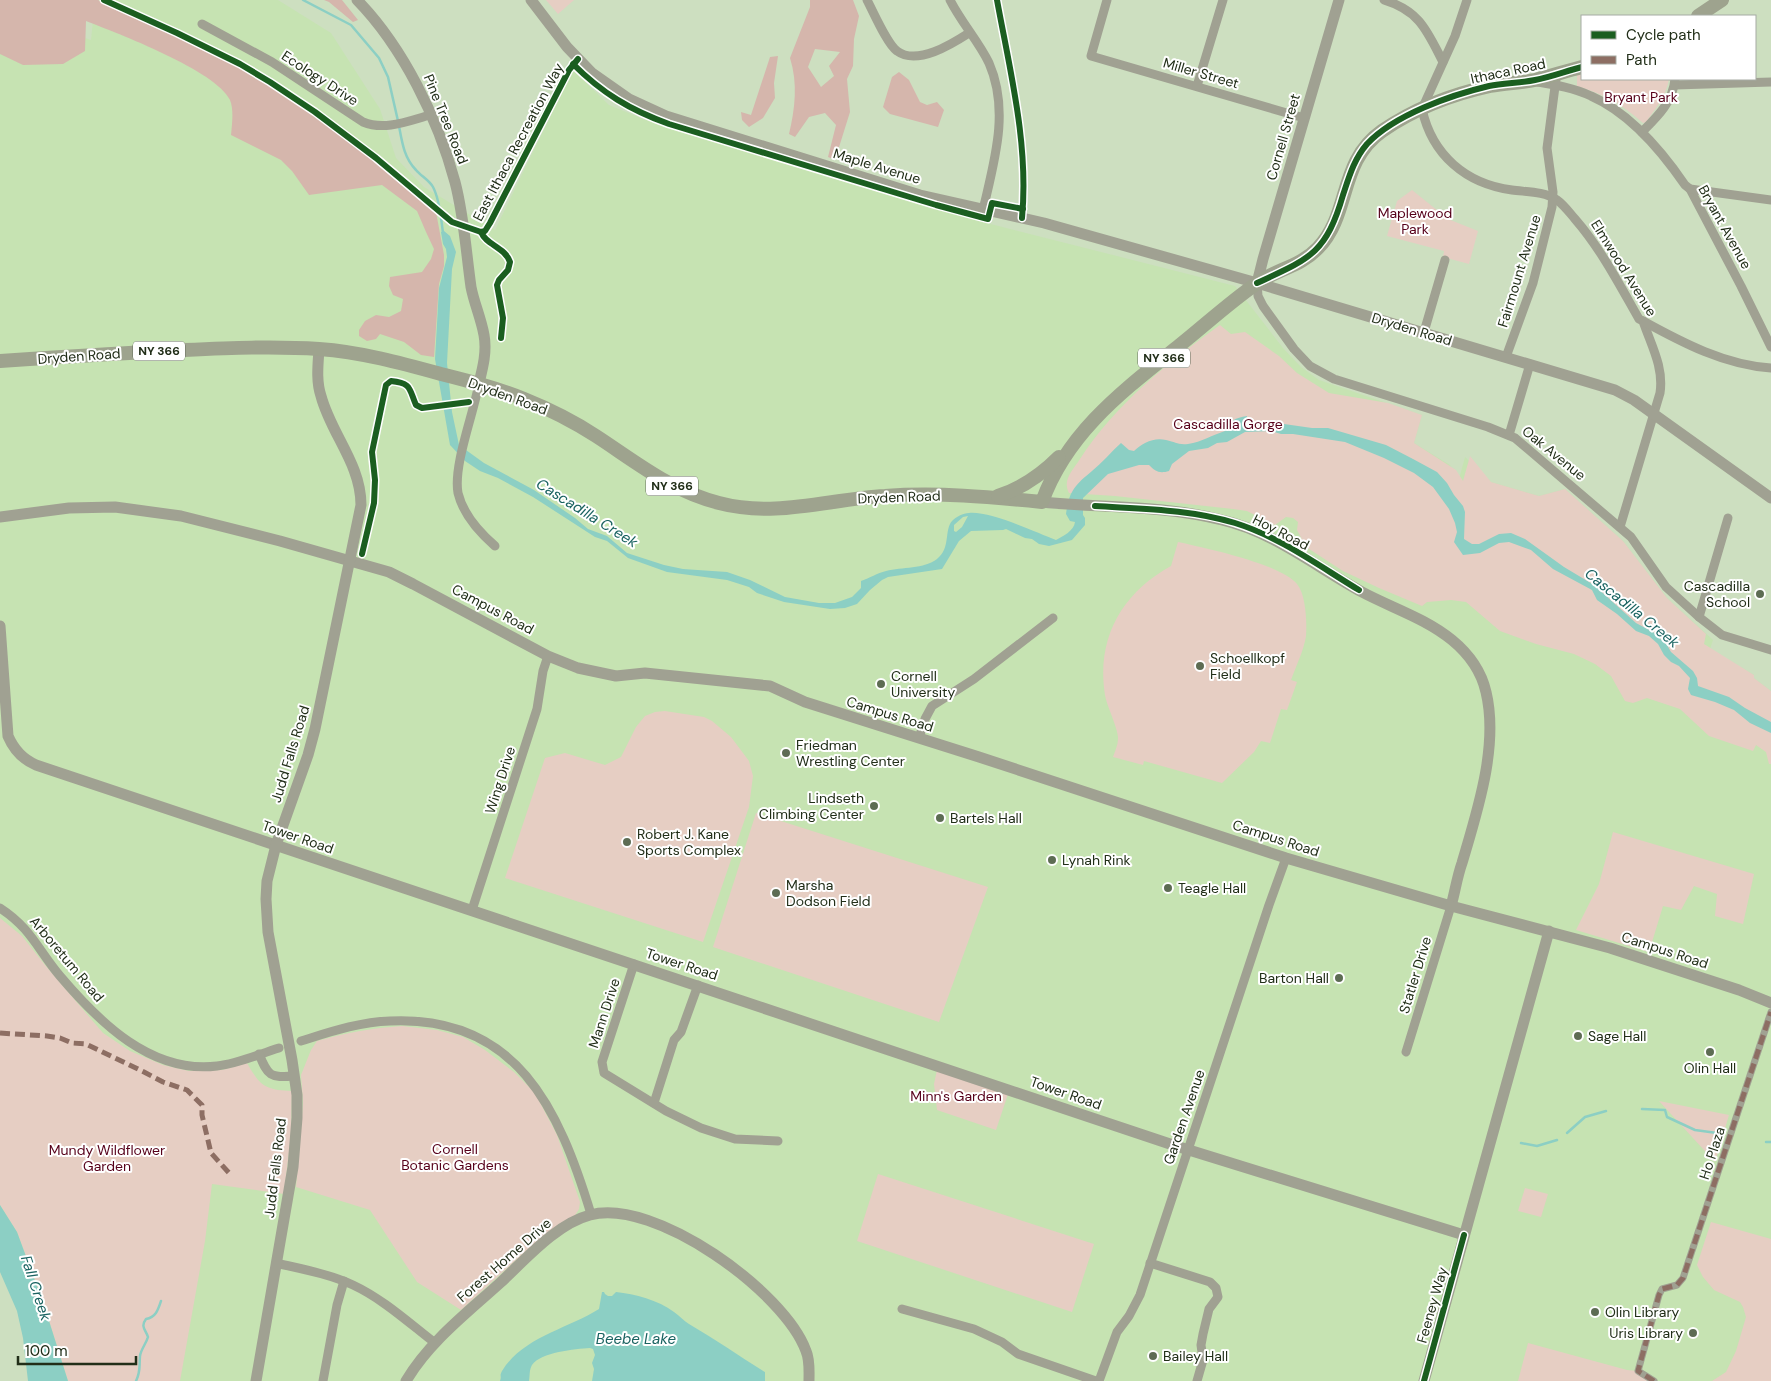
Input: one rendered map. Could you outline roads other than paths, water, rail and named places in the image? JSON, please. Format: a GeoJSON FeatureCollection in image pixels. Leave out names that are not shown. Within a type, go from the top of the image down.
{"type":"FeatureCollection","features":[{"type":"Feature","properties":{"kind":"main road"},"geometry":{"type":"LineString","coordinates":[[1700,15],[1722,0]]}},
{"type":"Feature","properties":{"kind":"main road","name":"Ithaca Road"},"geometry":{"type":"LineString","coordinates":[[1257,283],[1299,263],[1318,248],[1332,227],[1350,171],[1361,152],[1381,131],[1422,109],[1450,97],[1490,86],[1556,79],[1581,67]]}},
{"type":"Feature","properties":{"kind":"main road","name":"Dryden Road"},"geometry":{"type":"LineString","coordinates":[[993,498],[1019,488],[1035,478],[1077,440],[1112,400],[1257,283]]}},
{"type":"Feature","properties":{"kind":"main road","name":"Dryden Road"},"geometry":{"type":"LineString","coordinates":[[0,361],[96,354],[255,347],[319,349],[371,356],[479,383],[521,398],[573,422],[656,478],[677,489],[719,504],[742,508],[787,509],[855,498],[896,495],[950,495],[1042,502],[1053,476],[1077,440]]}},
{"type":"Feature","properties":{"kind":"street","name":"Pine Tree Road"},"geometry":{"type":"LineString","coordinates":[[357,0],[384,32],[404,62],[420,90],[445,150],[455,183],[462,217],[472,290],[484,336],[484,358],[479,383]]}},
{"type":"Feature","properties":{"kind":"street","name":"Maple Avenue"},"geometry":{"type":"LineString","coordinates":[[531,0],[567,47],[592,73],[610,87],[647,109],[718,133],[911,192],[1044,223],[1257,283]]}},
{"type":"Feature","properties":{"kind":"street"},"geometry":{"type":"LineString","coordinates":[[867,0],[896,51],[905,54],[920,55],[943,49],[969,33]]}},
{"type":"Feature","properties":{"kind":"street"},"geometry":{"type":"LineString","coordinates":[[950,0],[988,61],[995,79],[998,98],[1000,131],[983,210]]}},
{"type":"Feature","properties":{"kind":"street","name":"Miller Street"},"geometry":{"type":"LineString","coordinates":[[1107,0],[1091,56],[1304,118]]}},
{"type":"Feature","properties":{"kind":"street"},"geometry":{"type":"LineString","coordinates":[[1197,86],[1223,0]]}},
{"type":"Feature","properties":{"kind":"street","name":"Cornell Street"},"geometry":{"type":"LineString","coordinates":[[1257,283],[1339,0]]}},
{"type":"Feature","properties":{"kind":"street"},"geometry":{"type":"LineString","coordinates":[[1384,0],[1401,6],[1417,17],[1428,31],[1443,62]]}},
{"type":"Feature","properties":{"kind":"street"},"geometry":{"type":"LineString","coordinates":[[1467,0],[1454,36],[1422,109],[1431,136],[1450,162],[1477,181],[1499,188],[1553,197]]}},
{"type":"Feature","properties":{"kind":"street","name":"Ecology Drive"},"geometry":{"type":"LineString","coordinates":[[202,24],[272,62],[363,122],[372,125],[391,125],[430,115]]}},
{"type":"Feature","properties":{"kind":"street","name":"Bryant Avenue"},"geometry":{"type":"LineString","coordinates":[[1556,79],[1610,106],[1642,132],[1690,189],[1771,347]]}},
{"type":"Feature","properties":{"kind":"street","name":"Fairmount Avenue"},"geometry":{"type":"LineString","coordinates":[[1506,357],[1533,283],[1545,242],[1553,197],[1547,148],[1556,79]]}},
{"type":"Feature","properties":{"kind":"street"},"geometry":{"type":"LineString","coordinates":[[1642,132],[1666,106],[1675,82],[1771,82]]}},
{"type":"Feature","properties":{"kind":"street"},"geometry":{"type":"LineString","coordinates":[[1690,189],[1771,200]]}},
{"type":"Feature","properties":{"kind":"street","name":"Elmwood Avenue"},"geometry":{"type":"LineString","coordinates":[[1553,197],[1563,205],[1586,232],[1609,266],[1639,319],[1643,322],[1661,373],[1660,393],[1620,527]]}},
{"type":"Feature","properties":{"kind":"street"},"geometry":{"type":"LineString","coordinates":[[1424,332],[1445,260]]}},
{"type":"Feature","properties":{"kind":"street","name":"Dryden Road"},"geometry":{"type":"LineString","coordinates":[[1257,283],[1615,390],[1630,397],[1771,498]]}},
{"type":"Feature","properties":{"kind":"street","name":"Oak Avenue"},"geometry":{"type":"LineString","coordinates":[[1257,283],[1258,296],[1263,306],[1294,349],[1319,372],[1334,379],[1509,434],[1521,442],[1631,537],[1666,587],[1699,618],[1722,635],[1771,650]]}},
{"type":"Feature","properties":{"kind":"street"},"geometry":{"type":"LineString","coordinates":[[1643,322],[1673,339],[1696,349],[1744,364],[1771,368]]}},
{"type":"Feature","properties":{"kind":"street","name":"Judd Falls Road"},"geometry":{"type":"LineString","coordinates":[[256,1381],[296,1146],[297,1095],[266,918],[267,881],[276,845],[310,746],[360,518],[361,493],[356,472],[328,417],[320,396],[318,383],[319,349]]}},
{"type":"Feature","properties":{"kind":"street"},"geometry":{"type":"LineString","coordinates":[[1509,434],[1530,364]]}},
{"type":"Feature","properties":{"kind":"street"},"geometry":{"type":"LineString","coordinates":[[479,383],[476,404],[465,440],[457,485],[467,515],[485,538],[494,546]]}},
{"type":"Feature","properties":{"kind":"street","name":"Hoy Road"},"geometry":{"type":"LineString","coordinates":[[1042,502],[1192,514],[1222,520],[1252,530],[1280,542],[1376,599],[1431,625],[1451,639],[1471,658],[1478,669],[1486,693],[1490,720],[1488,745],[1486,768],[1476,813],[1451,906]]}},
{"type":"Feature","properties":{"kind":"street","name":"Campus Road"},"geometry":{"type":"LineString","coordinates":[[0,517],[90,507],[115,507],[160,512],[207,522],[350,561],[389,572],[548,656],[578,668],[612,675],[624,676],[645,673],[770,686],[805,702],[1286,858],[1627,954],[1739,990],[1771,1003]]}},
{"type":"Feature","properties":{"kind":"street"},"geometry":{"type":"LineString","coordinates":[[1699,618],[1728,518]]}},
{"type":"Feature","properties":{"kind":"street"},"geometry":{"type":"LineString","coordinates":[[919,738],[925,719],[932,706],[974,679],[1053,618]]}},
{"type":"Feature","properties":{"kind":"street","name":"Tower Road"},"geometry":{"type":"LineString","coordinates":[[0,626],[7,727],[11,742],[22,757],[42,767],[1187,1149],[1464,1235]]}},
{"type":"Feature","properties":{"kind":"street","name":"Wing Drive"},"geometry":{"type":"LineString","coordinates":[[472,910],[536,709],[548,656]]}},
{"type":"Feature","properties":{"kind":"street","name":"Garden Avenue"},"geometry":{"type":"LineString","coordinates":[[1098,1381],[1114,1338],[1134,1309],[1187,1149],[1192,1139],[1268,905],[1286,858]]}},
{"type":"Feature","properties":{"kind":"street","name":"Statler Drive"},"geometry":{"type":"LineString","coordinates":[[1406,1052],[1451,906]]}},
{"type":"Feature","properties":{"kind":"street","name":"Arboretum Road"},"geometry":{"type":"LineString","coordinates":[[0,908],[27,930],[60,976],[94,1012],[125,1040],[141,1050],[176,1064],[198,1067],[225,1065],[279,1048]]}},
{"type":"Feature","properties":{"kind":"street","name":"Feeney Way"},"geometry":{"type":"LineString","coordinates":[[1424,1381],[1549,931]]}},
{"type":"Feature","properties":{"kind":"street","name":"Mann Drive"},"geometry":{"type":"LineString","coordinates":[[634,964],[602,1062],[604,1073],[684,1120],[735,1139],[778,1141]]}},
{"type":"Feature","properties":{"kind":"street"},"geometry":{"type":"LineString","coordinates":[[654,1103],[674,1040],[682,1032],[698,985]]}},
{"type":"Feature","properties":{"kind":"street","name":"Ho Plaza"},"geometry":{"type":"LineString","coordinates":[[1654,1381],[1638,1371],[1659,1295],[1662,1290],[1677,1285],[1683,1278],[1771,1012]]}},
{"type":"Feature","properties":{"kind":"street"},"geometry":{"type":"LineString","coordinates":[[301,1041],[363,1024],[389,1021],[416,1021],[451,1026],[468,1032],[490,1044],[512,1060],[529,1078],[549,1108],[570,1155],[590,1214]]}},
{"type":"Feature","properties":{"kind":"street"},"geometry":{"type":"LineString","coordinates":[[259,1054],[265,1069],[272,1076],[294,1076]]}},
{"type":"Feature","properties":{"kind":"street","name":"Forest Home Drive"},"geometry":{"type":"LineString","coordinates":[[406,1381],[435,1342],[549,1238],[566,1226],[590,1214],[619,1214],[635,1216],[698,1243],[722,1258],[764,1294],[792,1326],[806,1352],[809,1381]]}},
{"type":"Feature","properties":{"kind":"street"},"geometry":{"type":"LineString","coordinates":[[276,1263],[344,1281],[368,1293],[435,1342]]}},
{"type":"Feature","properties":{"kind":"street"},"geometry":{"type":"LineString","coordinates":[[1150,1263],[1210,1282],[1216,1288],[1218,1297],[1209,1309],[1202,1337],[1203,1360],[1198,1381]]}},
{"type":"Feature","properties":{"kind":"street"},"geometry":{"type":"LineString","coordinates":[[323,1381],[337,1304],[344,1281]]}},
{"type":"Feature","properties":{"kind":"street"},"geometry":{"type":"LineString","coordinates":[[902,1309],[974,1329],[1002,1342],[1018,1354],[1098,1381]]}},
{"type":"Feature","properties":{"kind":"water"},"geometry":{"type":"Polygon","coordinates":[[[444,231],[450,236],[456,252],[452,269],[447,363],[452,412],[459,445],[484,463],[534,490],[588,529],[607,536],[627,553],[683,569],[727,572],[750,580],[785,597],[819,603],[835,603],[852,597],[861,588],[861,581],[877,574],[926,565],[937,559],[946,545],[948,529],[952,521],[964,514],[978,513],[989,515],[1056,540],[1073,528],[1075,522],[1070,521],[1066,514],[1074,489],[1081,480],[1121,443],[1129,450],[1134,451],[1144,443],[1157,439],[1181,444],[1193,443],[1225,431],[1233,420],[1247,416],[1247,422],[1250,425],[1259,426],[1277,423],[1312,428],[1328,428],[1386,445],[1437,472],[1463,506],[1465,512],[1464,539],[1472,544],[1479,544],[1499,534],[1511,533],[1525,539],[1564,567],[1594,585],[1636,623],[1653,632],[1667,645],[1671,652],[1693,671],[1697,678],[1698,686],[1729,697],[1771,722],[1771,733],[1750,723],[1734,710],[1691,695],[1688,689],[1690,678],[1679,666],[1671,662],[1664,655],[1658,644],[1649,636],[1636,631],[1597,600],[1592,590],[1553,569],[1531,550],[1509,542],[1499,543],[1480,553],[1463,555],[1454,542],[1457,532],[1449,509],[1433,487],[1414,473],[1345,442],[1293,434],[1281,434],[1271,431],[1245,432],[1227,442],[1189,451],[1172,464],[1169,471],[1166,472],[1155,470],[1149,465],[1139,465],[1108,474],[1083,498],[1085,525],[1072,540],[1049,546],[1039,544],[1032,539],[1025,538],[1006,529],[971,531],[959,541],[942,569],[888,577],[870,590],[857,604],[845,608],[830,609],[784,602],[727,580],[667,572],[628,558],[607,541],[595,537],[533,497],[498,478],[480,471],[465,461],[450,445],[435,359],[439,288],[447,257],[441,232],[444,231]],[[968,516],[963,517],[954,525],[954,531],[956,532],[962,527],[968,516]]]}},
{"type":"Feature","properties":{"kind":"water","name":"Fall Creek"},"geometry":{"type":"Polygon","coordinates":[[[0,1205],[17,1232],[44,1305],[68,1381],[28,1381],[23,1338],[17,1311],[0,1272],[0,1205]]]}},
{"type":"Feature","properties":{"kind":"water","name":"Beebe Lake"},"geometry":{"type":"Polygon","coordinates":[[[602,1292],[608,1296],[612,1296],[616,1292],[631,1294],[654,1301],[668,1308],[689,1324],[765,1372],[765,1381],[592,1381],[594,1369],[592,1363],[595,1355],[593,1349],[590,1348],[559,1352],[543,1357],[532,1365],[529,1381],[500,1381],[502,1371],[511,1359],[533,1342],[599,1309],[602,1292]]]}},
{"type":"Feature","properties":{"kind":"waterway","name":"Cascadilla Creek"},"geometry":{"type":"LineString","coordinates":[[303,0],[351,25],[379,58],[388,77],[398,121]]}},
{"type":"Feature","properties":{"kind":"waterway","name":"Cascadilla Creek"},"geometry":{"type":"LineString","coordinates":[[399,126],[404,150],[409,160],[435,192],[443,233]]}},
{"type":"Feature","properties":{"kind":"waterway"},"geometry":{"type":"LineString","coordinates":[[1642,1109],[1665,1110],[1667,1117],[1695,1130],[1717,1133]]}},
{"type":"Feature","properties":{"kind":"waterway"},"geometry":{"type":"LineString","coordinates":[[1567,1133],[1585,1117],[1606,1111]]}},
{"type":"Feature","properties":{"kind":"waterway"},"geometry":{"type":"LineString","coordinates":[[1521,1143],[1537,1146],[1557,1140]]}},
{"type":"Feature","properties":{"kind":"waterway"},"geometry":{"type":"LineString","coordinates":[[1766,1142],[1771,1142]]}},
{"type":"Feature","properties":{"kind":"waterway"},"geometry":{"type":"LineString","coordinates":[[136,1381],[141,1353],[148,1337],[144,1324],[146,1319],[156,1313],[161,1301]]}},
{"type":"Feature","properties":{"kind":"place","name":"Cascadilla School"},"geometry":{"type":"Point","coordinates":[1760,594]}},
{"type":"Feature","properties":{"kind":"place","name":"Schoellkopf Field"},"geometry":{"type":"Point","coordinates":[1200,666]}},
{"type":"Feature","properties":{"kind":"place","name":"Cornell University"},"geometry":{"type":"Point","coordinates":[881,684]}},
{"type":"Feature","properties":{"kind":"place","name":"Friedman Wrestling Center"},"geometry":{"type":"Point","coordinates":[786,753]}},
{"type":"Feature","properties":{"kind":"place","name":"Lindseth Climbing Center"},"geometry":{"type":"Point","coordinates":[874,806]}},
{"type":"Feature","properties":{"kind":"place","name":"Bartels Hall"},"geometry":{"type":"Point","coordinates":[940,818]}},
{"type":"Feature","properties":{"kind":"place","name":"Robert J. Kane Sports Complex"},"geometry":{"type":"Point","coordinates":[627,842]}},
{"type":"Feature","properties":{"kind":"place","name":"Lynah Rink"},"geometry":{"type":"Point","coordinates":[1052,860]}},
{"type":"Feature","properties":{"kind":"place","name":"Teagle Hall"},"geometry":{"type":"Point","coordinates":[1168,888]}},
{"type":"Feature","properties":{"kind":"place","name":"Marsha Dodson Field"},"geometry":{"type":"Point","coordinates":[776,893]}},
{"type":"Feature","properties":{"kind":"place","name":"Barton Hall"},"geometry":{"type":"Point","coordinates":[1339,978]}},
{"type":"Feature","properties":{"kind":"place","name":"Sage Hall"},"geometry":{"type":"Point","coordinates":[1578,1036]}},
{"type":"Feature","properties":{"kind":"place","name":"Olin Hall"},"geometry":{"type":"Point","coordinates":[1710,1052]}},
{"type":"Feature","properties":{"kind":"place","name":"Olin Library"},"geometry":{"type":"Point","coordinates":[1595,1312]}},
{"type":"Feature","properties":{"kind":"place","name":"Uris Library"},"geometry":{"type":"Point","coordinates":[1693,1333]}},
{"type":"Feature","properties":{"kind":"place","name":"Bailey Hall"},"geometry":{"type":"Point","coordinates":[1153,1356]}},
{"type":"Feature","properties":{"kind":"park label","name":"Bryant Park"},"geometry":{"type":"Point","coordinates":[1641,97]}},
{"type":"Feature","properties":{"kind":"park label","name":"Maplewood Park"},"geometry":{"type":"Point","coordinates":[1415,222]}},
{"type":"Feature","properties":{"kind":"park label","name":"Cascadilla Gorge"},"geometry":{"type":"Point","coordinates":[1228,424]}},
{"type":"Feature","properties":{"kind":"park label","name":"Minn's Garden"},"geometry":{"type":"Point","coordinates":[956,1096]}},
{"type":"Feature","properties":{"kind":"park label","name":"Mundy Wildflower Garden"},"geometry":{"type":"Point","coordinates":[107,1158]}},
{"type":"Feature","properties":{"kind":"park label","name":"Cornell Botanic Gardens"},"geometry":{"type":"Point","coordinates":[455,1158]}}]}
